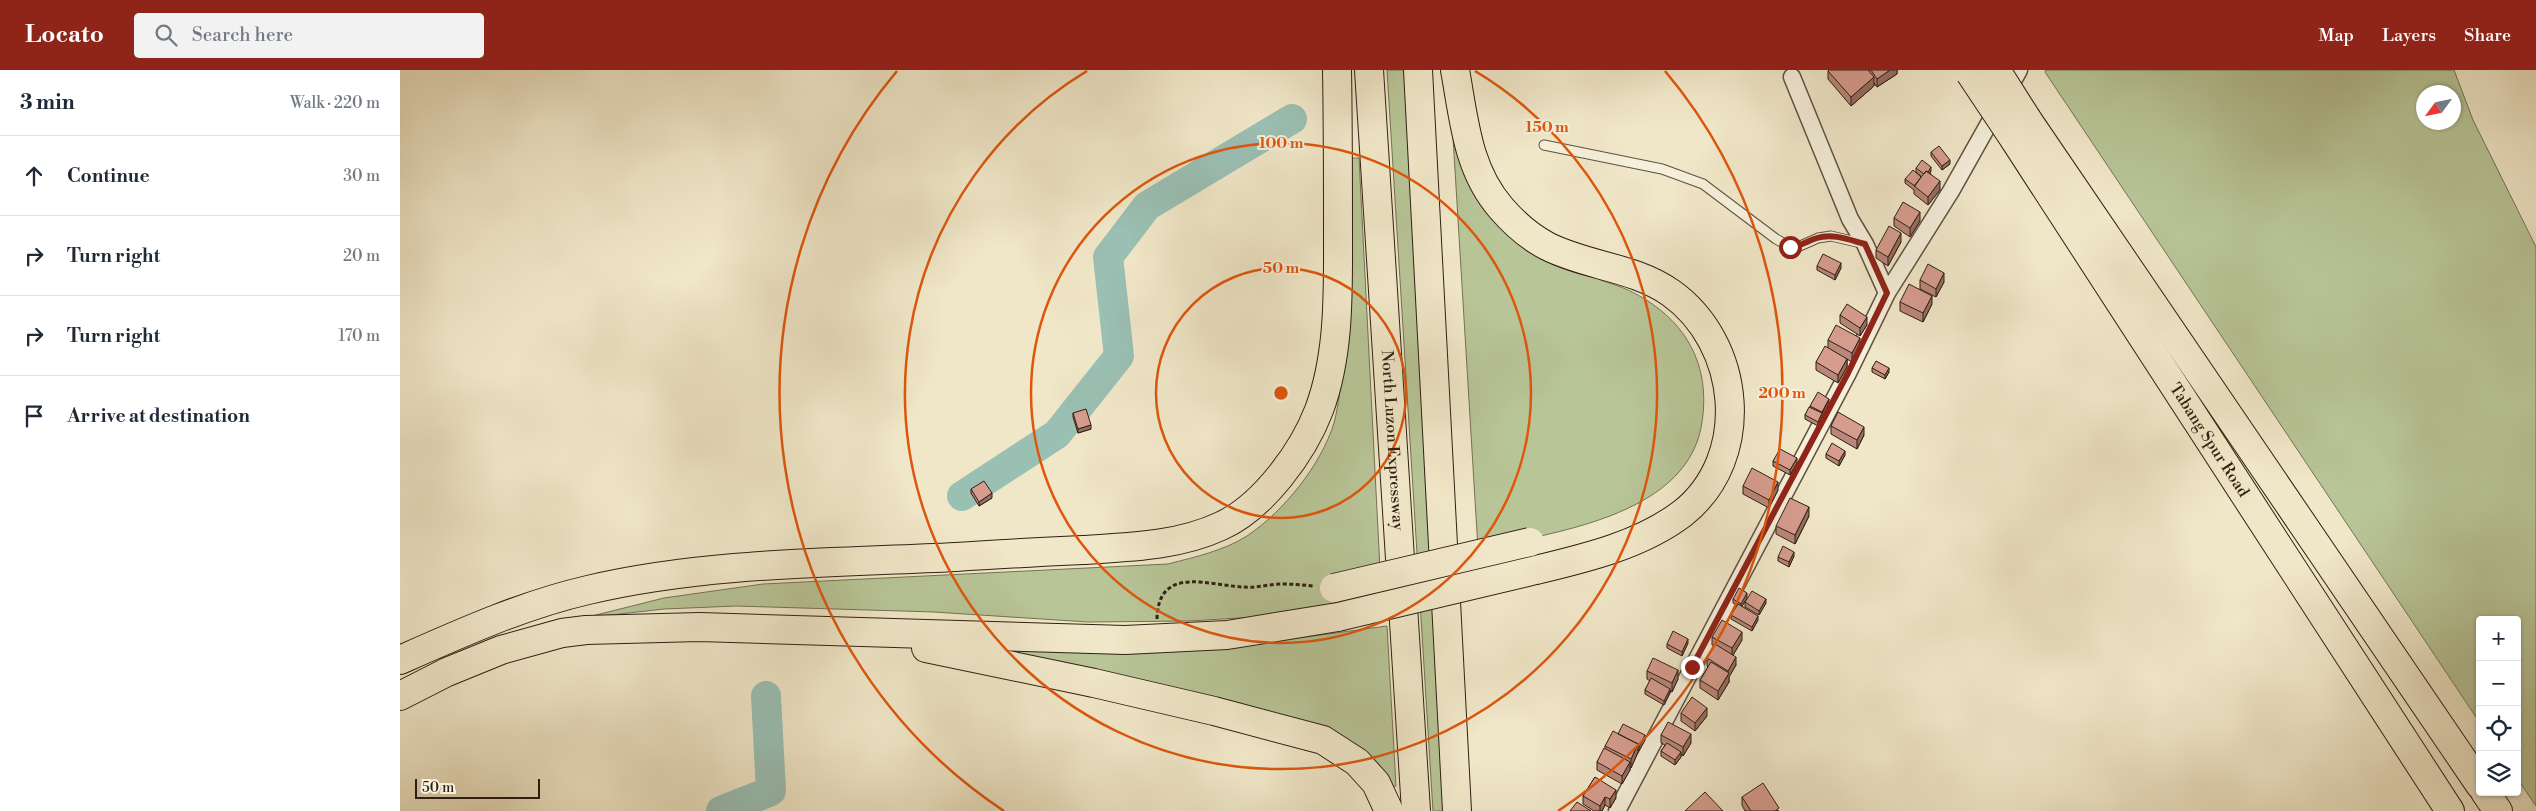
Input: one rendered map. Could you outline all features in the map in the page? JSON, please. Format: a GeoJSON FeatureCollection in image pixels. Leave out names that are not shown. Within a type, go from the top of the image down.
{"type":"FeatureCollection","features":[{"type":"Feature","properties":{"kind":"highway"},"geometry":{"type":"LineString","coordinates":[[400,660],[491,621],[586,590],[635,580],[686,573],[777,566],[1118,548],[1186,539],[1225,525],[1256,501],[1285,470],[1319,411],[1329,376],[1338,295],[1337,70]]}},
{"type":"Feature","properties":{"kind":"highway","name":"North Luzon Expressway"},"geometry":{"type":"LineString","coordinates":[[1369,70],[1416,811]]}},
{"type":"Feature","properties":{"kind":"highway"},"geometry":{"type":"LineString","coordinates":[[1418,70],[1457,811]]}},
{"type":"Feature","properties":{"kind":"highway"},"geometry":{"type":"LineString","coordinates":[[400,696],[447,672],[501,650],[562,633],[655,627],[1125,640],[1227,635],[1338,617],[1536,570],[1623,546],[1683,513],[1697,499],[1722,459],[1728,436],[1729,387],[1725,369],[1709,334],[1684,304],[1670,292],[1630,274],[1547,246],[1516,224],[1501,208],[1479,177],[1473,161],[1455,70]]}},
{"type":"Feature","properties":{"kind":"highway","name":"Tabang Spur Road"},"geometry":{"type":"LineString","coordinates":[[1996,70],[2020,129],[2450,811]]}},
{"type":"Feature","properties":{"kind":"highway","name":"Tabang Spur Road"},"geometry":{"type":"LineString","coordinates":[[1969,71],[2020,129],[2476,779]]}},
{"type":"Feature","properties":{"kind":"highway"},"geometry":{"type":"LineString","coordinates":[[1334,588],[1530,542]]}},
{"type":"Feature","properties":{"kind":"highway"},"geometry":{"type":"LineString","coordinates":[[798,630],[947,651],[1308,734],[1334,745],[1357,762],[1376,783],[1389,811]]}},
{"type":"Feature","properties":{"kind":"highway"},"geometry":{"type":"LineString","coordinates":[[2488,796],[2498,811]]}},
{"type":"Feature","properties":{"kind":"street"},"geometry":{"type":"LineString","coordinates":[[1617,811],[1848,373],[1887,293],[1951,191],[2019,70]]}},
{"type":"Feature","properties":{"kind":"street"},"geometry":{"type":"LineString","coordinates":[[1792,77],[1850,218],[1865,244],[1887,293]]}},
{"type":"Feature","properties":{"kind":"lane"},"geometry":{"type":"LineString","coordinates":[[1544,145],[1662,169],[1703,184],[1776,239],[1790,247],[1800,246],[1818,238],[1831,236],[1865,244]]}},
{"type":"Feature","properties":{"kind":"path"},"geometry":{"type":"LineString","coordinates":[[1181,638],[1164,631],[1157,621],[1157,604],[1165,592],[1188,580],[1244,587],[1283,584],[1334,588]]}},
{"type":"Feature","properties":{"kind":"green space"},"geometry":{"type":"Polygon","coordinates":[[[1387,70],[1404,70],[1444,811],[1433,811],[1387,70]]]}},
{"type":"Feature","properties":{"kind":"green space"},"geometry":{"type":"Polygon","coordinates":[[[2046,70],[2454,70],[2460,85],[2416,85],[2416,130],[2461,130],[2461,88],[2473,120],[2536,247],[2536,806],[2521,784],[2521,616],[2476,616],[2476,717],[2045,72],[2046,70]]]}},
{"type":"Feature","properties":{"kind":"green space"},"geometry":{"type":"Polygon","coordinates":[[[1453,137],[1466,172],[1482,189],[1572,264],[1587,274],[1628,290],[1648,301],[1665,314],[1679,329],[1690,346],[1698,364],[1703,384],[1704,405],[1701,428],[1689,458],[1669,482],[1642,501],[1610,516],[1541,536],[1478,549],[1453,137]]]}},
{"type":"Feature","properties":{"kind":"green space"},"geometry":{"type":"Polygon","coordinates":[[[1346,158],[1359,158],[1381,589],[1329,605],[1272,616],[1189,621],[1088,622],[934,612],[736,606],[664,609],[584,618],[664,598],[763,584],[1168,564],[1219,550],[1247,536],[1274,514],[1300,486],[1320,455],[1334,423],[1339,400],[1343,363],[1346,158]]]}},
{"type":"Feature","properties":{"kind":"green space"},"geometry":{"type":"Polygon","coordinates":[[[1387,626],[1396,786],[1391,787],[1366,755],[1358,748],[1327,731],[999,649],[1254,644],[1387,626]]]}},
{"type":"Feature","properties":{"kind":"building"},"geometry":{"type":"Polygon","coordinates":[[[1829,70],[1868,70],[1874,77],[1851,97],[1829,70]]]}},
{"type":"Feature","properties":{"kind":"building"},"geometry":{"type":"Polygon","coordinates":[[[1871,70],[1890,70],[1877,79],[1871,70]]]}},
{"type":"Feature","properties":{"kind":"building"},"geometry":{"type":"Polygon","coordinates":[[[1939,146],[1950,160],[1942,166],[1931,152],[1939,146]]]}},
{"type":"Feature","properties":{"kind":"building"},"geometry":{"type":"Polygon","coordinates":[[[1922,160],[1931,167],[1924,174],[1916,168],[1922,160]]]}},
{"type":"Feature","properties":{"kind":"building"},"geometry":{"type":"Polygon","coordinates":[[[1913,170],[1921,177],[1915,186],[1905,179],[1913,170]]]}},
{"type":"Feature","properties":{"kind":"building"},"geometry":{"type":"Polygon","coordinates":[[[1926,171],[1940,181],[1928,197],[1914,186],[1926,171]]]}},
{"type":"Feature","properties":{"kind":"building"},"geometry":{"type":"Polygon","coordinates":[[[1903,202],[1920,212],[1910,228],[1894,218],[1903,202]]]}},
{"type":"Feature","properties":{"kind":"building"},"geometry":{"type":"Polygon","coordinates":[[[1889,226],[1901,233],[1888,257],[1876,250],[1889,226]]]}},
{"type":"Feature","properties":{"kind":"building"},"geometry":{"type":"Polygon","coordinates":[[[1823,254],[1841,263],[1835,275],[1817,266],[1823,254]]]}},
{"type":"Feature","properties":{"kind":"building"},"geometry":{"type":"Polygon","coordinates":[[[1928,264],[1944,273],[1936,289],[1920,280],[1928,264]]]}},
{"type":"Feature","properties":{"kind":"building"},"geometry":{"type":"Polygon","coordinates":[[[1909,284],[1932,296],[1923,313],[1900,302],[1909,284]]]}},
{"type":"Feature","properties":{"kind":"building"},"geometry":{"type":"Polygon","coordinates":[[[1847,304],[1867,317],[1860,328],[1840,315],[1847,304]]]}},
{"type":"Feature","properties":{"kind":"building"},"geometry":{"type":"Polygon","coordinates":[[[1836,325],[1860,338],[1852,353],[1828,340],[1836,325]]]}},
{"type":"Feature","properties":{"kind":"building"},"geometry":{"type":"Polygon","coordinates":[[[1825,346],[1847,359],[1838,375],[1816,362],[1825,346]]]}},
{"type":"Feature","properties":{"kind":"building"},"geometry":{"type":"Polygon","coordinates":[[[1876,361],[1889,368],[1885,375],[1872,368],[1876,361]]]}},
{"type":"Feature","properties":{"kind":"building"},"geometry":{"type":"Polygon","coordinates":[[[1818,392],[1829,399],[1822,412],[1810,406],[1818,392]]]}},
{"type":"Feature","properties":{"kind":"building"},"geometry":{"type":"Polygon","coordinates":[[[1809,407],[1822,413],[1818,422],[1805,415],[1809,407]]]}},
{"type":"Feature","properties":{"kind":"building"},"geometry":{"type":"Polygon","coordinates":[[[1086,409],[1091,425],[1078,429],[1073,413],[1086,409]]]}},
{"type":"Feature","properties":{"kind":"building"},"geometry":{"type":"Polygon","coordinates":[[[1838,412],[1864,427],[1857,440],[1831,426],[1838,412]]]}},
{"type":"Feature","properties":{"kind":"building"},"geometry":{"type":"Polygon","coordinates":[[[1832,443],[1845,451],[1839,461],[1826,454],[1832,443]]]}},
{"type":"Feature","properties":{"kind":"building"},"geometry":{"type":"Polygon","coordinates":[[[1780,449],[1797,458],[1790,470],[1773,461],[1780,449]]]}},
{"type":"Feature","properties":{"kind":"building"},"geometry":{"type":"Polygon","coordinates":[[[1752,468],[1778,482],[1769,500],[1743,486],[1752,468]]]}},
{"type":"Feature","properties":{"kind":"building"},"geometry":{"type":"Polygon","coordinates":[[[984,481],[992,493],[979,502],[971,489],[984,481]]]}},
{"type":"Feature","properties":{"kind":"building"},"geometry":{"type":"Polygon","coordinates":[[[1790,498],[1809,507],[1795,535],[1776,526],[1790,498]]]}},
{"type":"Feature","properties":{"kind":"building"},"geometry":{"type":"Polygon","coordinates":[[[1783,546],[1794,552],[1789,562],[1778,557],[1783,546]]]}},
{"type":"Feature","properties":{"kind":"building"},"geometry":{"type":"Polygon","coordinates":[[[1739,588],[1747,593],[1741,604],[1733,599],[1739,588]]]}},
{"type":"Feature","properties":{"kind":"building"},"geometry":{"type":"Polygon","coordinates":[[[1752,591],[1766,599],[1759,611],[1745,602],[1752,591]]]}},
{"type":"Feature","properties":{"kind":"building"},"geometry":{"type":"Polygon","coordinates":[[[1738,604],[1758,616],[1752,627],[1731,615],[1738,604]]]}},
{"type":"Feature","properties":{"kind":"building"},"geometry":{"type":"Polygon","coordinates":[[[1722,620],[1742,632],[1732,648],[1712,637],[1722,620]]]}},
{"type":"Feature","properties":{"kind":"building"},"geometry":{"type":"Polygon","coordinates":[[[1673,631],[1688,639],[1682,652],[1667,644],[1673,631]]]}},
{"type":"Feature","properties":{"kind":"building"},"geometry":{"type":"Polygon","coordinates":[[[1715,644],[1736,657],[1728,671],[1707,658],[1715,644]]]}},
{"type":"Feature","properties":{"kind":"building"},"geometry":{"type":"Polygon","coordinates":[[[1653,658],[1678,670],[1672,683],[1647,671],[1653,658]]]}},
{"type":"Feature","properties":{"kind":"building"},"geometry":{"type":"Polygon","coordinates":[[[1711,662],[1729,673],[1718,691],[1700,680],[1711,662]]]}},
{"type":"Feature","properties":{"kind":"building"},"geometry":{"type":"Polygon","coordinates":[[[1651,678],[1670,689],[1664,701],[1645,690],[1651,678]]]}},
{"type":"Feature","properties":{"kind":"building"},"geometry":{"type":"Polygon","coordinates":[[[1692,697],[1707,708],[1695,723],[1681,713],[1692,697]]]}},
{"type":"Feature","properties":{"kind":"building"},"geometry":{"type":"Polygon","coordinates":[[[1668,722],[1691,734],[1683,747],[1661,735],[1668,722]]]}},
{"type":"Feature","properties":{"kind":"building"},"geometry":{"type":"Polygon","coordinates":[[[1623,724],[1645,735],[1639,747],[1638,744],[1618,734],[1623,724]]]}},
{"type":"Feature","properties":{"kind":"building"},"geometry":{"type":"Polygon","coordinates":[[[1613,731],[1638,744],[1631,759],[1605,746],[1613,731]]]}},
{"type":"Feature","properties":{"kind":"building"},"geometry":{"type":"Polygon","coordinates":[[[1667,743],[1681,752],[1675,760],[1661,751],[1667,743]]]}},
{"type":"Feature","properties":{"kind":"building"},"geometry":{"type":"Polygon","coordinates":[[[1604,748],[1630,762],[1622,776],[1597,762],[1604,748]]]}},
{"type":"Feature","properties":{"kind":"building"},"geometry":{"type":"Polygon","coordinates":[[[1595,777],[1616,790],[1610,799],[1605,797],[1600,806],[1583,796],[1595,777]]]}},
{"type":"Feature","properties":{"kind":"building"},"geometry":{"type":"Polygon","coordinates":[[[1763,783],[1779,808],[1775,811],[1751,811],[1742,797],[1763,783]]]}},
{"type":"Feature","properties":{"kind":"building"},"geometry":{"type":"Polygon","coordinates":[[[1705,792],[1723,811],[1685,811],[1705,792]]]}},
{"type":"Feature","properties":{"kind":"building"},"geometry":{"type":"Polygon","coordinates":[[[1577,802],[1591,811],[1570,811],[1577,802]]]}},
{"type":"Feature","properties":{"kind":"waterway"},"geometry":{"type":"LineString","coordinates":[[962,496],[1057,434],[1119,356],[1108,257],[1147,206],[1292,119]]}},
{"type":"Feature","properties":{"kind":"waterway"},"geometry":{"type":"LineString","coordinates":[[721,811],[771,791],[766,696]]}},
{"type":"Feature","properties":{"kind":"route"},"geometry":{"type":"LineString","coordinates":[[1692,667],[1848,373],[1887,293],[1865,244],[1831,236],[1818,238],[1800,246],[1790,247]]}}]}
